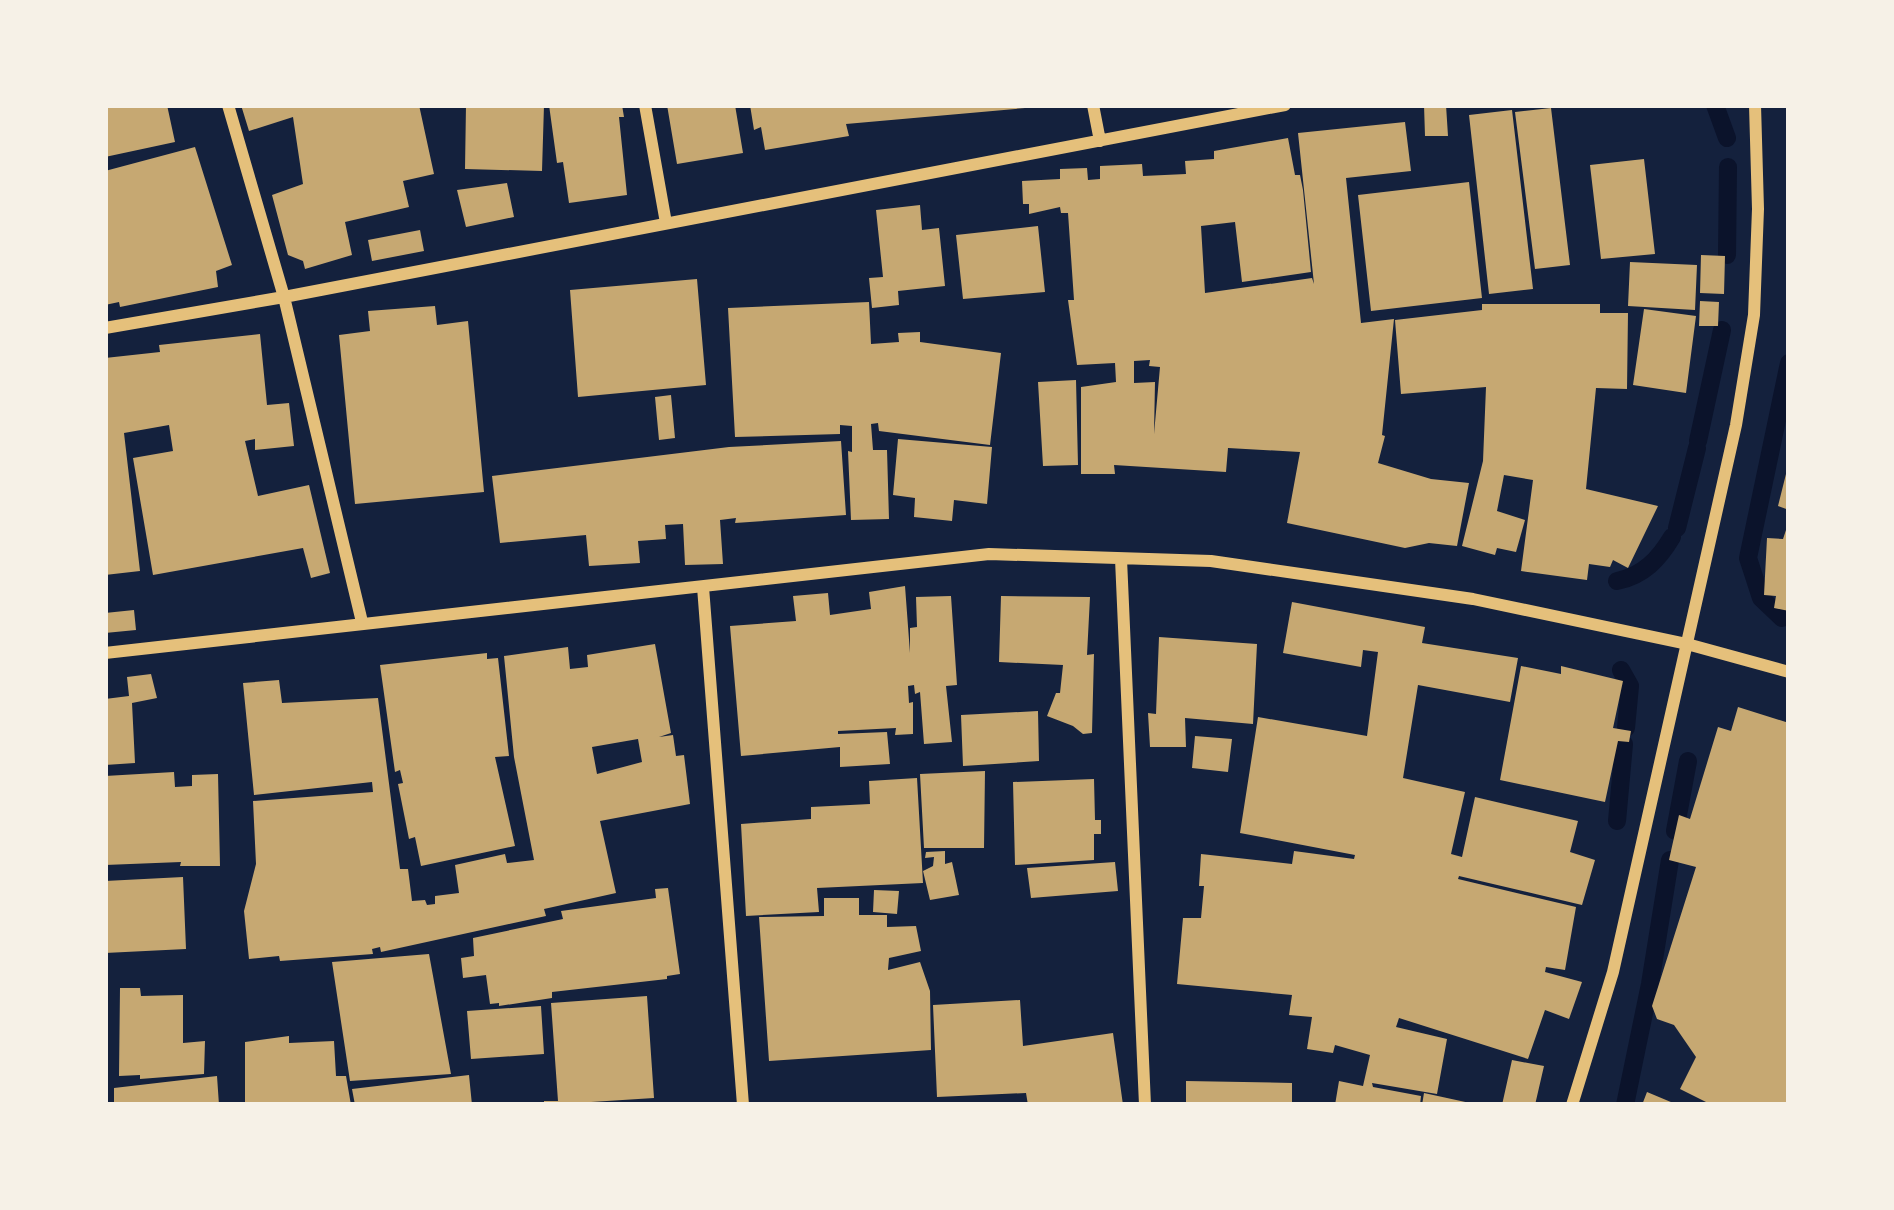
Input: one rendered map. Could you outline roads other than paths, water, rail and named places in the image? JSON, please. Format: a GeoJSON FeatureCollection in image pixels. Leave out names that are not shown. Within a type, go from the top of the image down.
{"type":"FeatureCollection","features":[{"type":"Feature","properties":{"kind":"street"},"geometry":{"type":"LineString","coordinates":[[228,105],[284,297],[362,622]]}},
{"type":"Feature","properties":{"kind":"street"},"geometry":{"type":"LineString","coordinates":[[645,105],[666,223]]}},
{"type":"Feature","properties":{"kind":"street"},"geometry":{"type":"LineString","coordinates":[[1093,105],[1100,140]]}},
{"type":"Feature","properties":{"kind":"street"},"geometry":{"type":"LineString","coordinates":[[105,328],[1285,105]]}},
{"type":"Feature","properties":{"kind":"street"},"geometry":{"type":"LineString","coordinates":[[1571,1105],[1613,972],[1736,425],[1754,315],[1756,105]]}},
{"type":"Feature","properties":{"kind":"street"},"geometry":{"type":"LineString","coordinates":[[105,653],[989,554],[1211,562],[1473,599],[1687,644],[1789,672]]}},
{"type":"Feature","properties":{"kind":"street"},"geometry":{"type":"LineString","coordinates":[[1121,559],[1145,1105]]}},
{"type":"Feature","properties":{"kind":"street"},"geometry":{"type":"LineString","coordinates":[[703,587],[743,1105]]}},
{"type":"Feature","properties":{"kind":"waterway"},"geometry":{"type":"LineString","coordinates":[[1715,105],[1727,138]]}},
{"type":"Feature","properties":{"kind":"waterway"},"geometry":{"type":"LineString","coordinates":[[1727,255],[1728,167]]}},
{"type":"Feature","properties":{"kind":"waterway"},"geometry":{"type":"LineString","coordinates":[[1698,441],[1722,330]]}},
{"type":"Feature","properties":{"kind":"waterway"},"geometry":{"type":"LineString","coordinates":[[1782,618],[1761,598],[1748,558],[1789,363]]}},
{"type":"Feature","properties":{"kind":"waterway"},"geometry":{"type":"LineString","coordinates":[[1677,528],[1697,448]]}},
{"type":"Feature","properties":{"kind":"waterway"},"geometry":{"type":"LineString","coordinates":[[1617,581],[1649,565],[1672,537]]}},
{"type":"Feature","properties":{"kind":"waterway"},"geometry":{"type":"LineString","coordinates":[[1621,670],[1630,686],[1626,728]]}},
{"type":"Feature","properties":{"kind":"waterway"},"geometry":{"type":"LineString","coordinates":[[1617,821],[1624,744]]}},
{"type":"Feature","properties":{"kind":"waterway"},"geometry":{"type":"LineString","coordinates":[[1675,831],[1688,761]]}},
{"type":"Feature","properties":{"kind":"waterway"},"geometry":{"type":"LineString","coordinates":[[1625,1105],[1670,860]]}}]}
